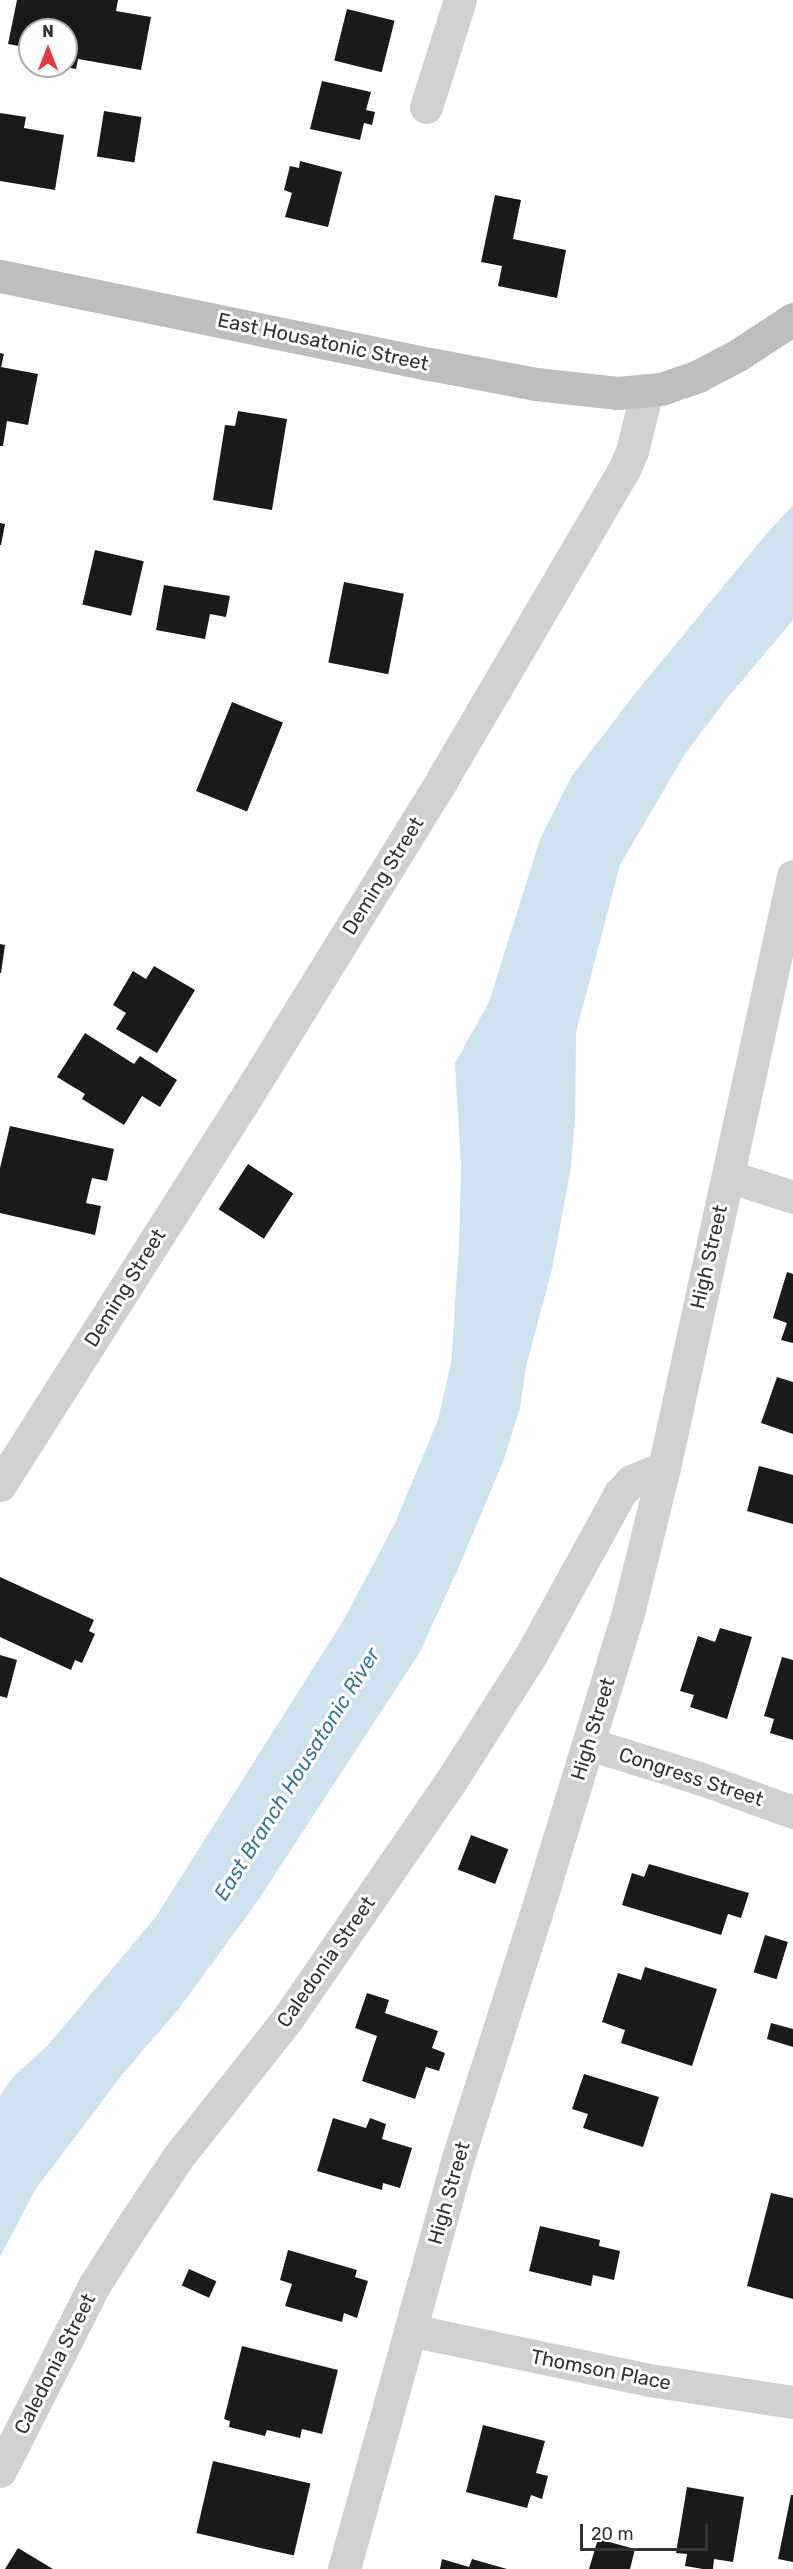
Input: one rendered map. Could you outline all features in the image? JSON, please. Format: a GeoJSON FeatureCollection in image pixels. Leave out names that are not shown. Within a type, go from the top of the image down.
{"type":"FeatureCollection","features":[{"type":"Feature","properties":{"kind":"street"},"geometry":{"type":"LineString","coordinates":[[426,107],[460,0]]}},
{"type":"Feature","properties":{"kind":"street","name":"East Housatonic Street"},"geometry":{"type":"LineString","coordinates":[[0,276],[537,384],[583,391],[647,391]]}},
{"type":"Feature","properties":{"kind":"street"},"geometry":{"type":"LineString","coordinates":[[647,391],[675,385],[698,376],[738,355],[793,319]]}},
{"type":"Feature","properties":{"kind":"street","name":"Deming Street"},"geometry":{"type":"LineString","coordinates":[[0,1485],[242,1104],[443,778],[624,470],[647,391]]}},
{"type":"Feature","properties":{"kind":"street","name":"High Street"},"geometry":{"type":"LineString","coordinates":[[344,2569],[457,2161],[589,1744],[629,1609],[664,1468],[793,876]]}},
{"type":"Feature","properties":{"kind":"street"},"geometry":{"type":"LineString","coordinates":[[728,1176],[793,1197]]}},
{"type":"Feature","properties":{"kind":"street","name":"Caledonia Street"},"geometry":{"type":"LineString","coordinates":[[0,2471],[95,2284],[130,2229],[178,2157],[288,2018],[451,1781],[531,1654],[620,1492],[631,1481],[664,1468]]}},
{"type":"Feature","properties":{"kind":"street","name":"Congress Street"},"geometry":{"type":"LineString","coordinates":[[589,1744],[699,1778],[793,1812]]}},
{"type":"Feature","properties":{"kind":"street","name":"Thomson Place"},"geometry":{"type":"LineString","coordinates":[[410,2330],[638,2377],[793,2402]]}},
{"type":"Feature","properties":{"kind":"water","name":"East Branch Housatonic River"},"geometry":{"type":"Polygon","coordinates":[[[793,505],[793,620],[725,701],[685,754],[620,865],[576,1033],[575,1119],[571,1167],[553,1265],[526,1367],[520,1408],[503,1462],[458,1569],[420,1652],[257,1902],[181,2006],[122,2075],[35,2190],[0,2257],[0,2095],[13,2077],[47,2046],[155,1918],[343,1621],[395,1523],[438,1420],[451,1363],[459,1245],[461,1167],[455,1063],[489,1002],[540,839],[571,777],[637,691],[768,532],[793,505]]]}},
{"type":"Feature","properties":{"kind":"building"},"geometry":{"type":"Polygon","coordinates":[[[17,0],[118,0],[116,11],[151,17],[141,70],[78,59],[78,18],[18,18],[18,46],[8,44],[17,0]]]}},
{"type":"Feature","properties":{"kind":"building"},"geometry":{"type":"Polygon","coordinates":[[[347,9],[395,21],[382,72],[334,60],[347,9]]]}},
{"type":"Feature","properties":{"kind":"building"},"geometry":{"type":"Polygon","coordinates":[[[322,81],[371,92],[366,110],[375,112],[372,125],[364,123],[360,140],[310,129],[322,81]]]}},
{"type":"Feature","properties":{"kind":"building"},"geometry":{"type":"Polygon","coordinates":[[[104,111],[142,117],[134,162],[97,156],[104,111]]]}},
{"type":"Feature","properties":{"kind":"building"},"geometry":{"type":"Polygon","coordinates":[[[0,113],[26,117],[24,128],[64,135],[55,190],[0,181],[0,113]]]}},
{"type":"Feature","properties":{"kind":"building"},"geometry":{"type":"Polygon","coordinates":[[[300,161],[342,172],[328,227],[285,217],[292,193],[284,190],[290,166],[299,168],[300,161]]]}},
{"type":"Feature","properties":{"kind":"building"},"geometry":{"type":"Polygon","coordinates":[[[495,195],[521,200],[513,239],[566,250],[557,298],[498,286],[502,266],[481,262],[495,195]]]}},
{"type":"Feature","properties":{"kind":"building"},"geometry":{"type":"Polygon","coordinates":[[[0,353],[4,354],[1,367],[38,374],[28,425],[7,421],[3,446],[0,446],[0,353]]]}},
{"type":"Feature","properties":{"kind":"building"},"geometry":{"type":"Polygon","coordinates":[[[238,411],[287,419],[272,510],[213,500],[225,425],[235,426],[238,411]]]}},
{"type":"Feature","properties":{"kind":"building"},"geometry":{"type":"Polygon","coordinates":[[[0,523],[5,524],[1,545],[0,545],[0,523]]]}},
{"type":"Feature","properties":{"kind":"building"},"geometry":{"type":"Polygon","coordinates":[[[95,550],[144,561],[131,616],[82,605],[95,550]]]}},
{"type":"Feature","properties":{"kind":"building"},"geometry":{"type":"Polygon","coordinates":[[[344,582],[404,594],[388,674],[328,662],[344,582]]]}},
{"type":"Feature","properties":{"kind":"building"},"geometry":{"type":"Polygon","coordinates":[[[164,585],[230,596],[226,617],[210,614],[205,639],[156,630],[164,585]]]}},
{"type":"Feature","properties":{"kind":"building"},"geometry":{"type":"Polygon","coordinates":[[[232,702],[283,723],[247,812],[196,791],[232,702]]]}},
{"type":"Feature","properties":{"kind":"building"},"geometry":{"type":"Polygon","coordinates":[[[0,944],[5,945],[1,973],[0,973],[0,944]]]}},
{"type":"Feature","properties":{"kind":"building"},"geometry":{"type":"Polygon","coordinates":[[[154,966],[195,990],[157,1053],[116,1029],[126,1013],[113,1005],[133,971],[146,979],[154,966]]]}},
{"type":"Feature","properties":{"kind":"building"},"geometry":{"type":"Polygon","coordinates":[[[85,1033],[134,1064],[140,1056],[177,1080],[160,1107],[142,1096],[124,1125],[82,1099],[85,1094],[57,1077],[85,1033]]]}},
{"type":"Feature","properties":{"kind":"building"},"geometry":{"type":"Polygon","coordinates":[[[10,1126],[114,1149],[107,1181],[92,1178],[86,1203],[101,1206],[95,1235],[0,1213],[0,1168],[10,1126]]]}},
{"type":"Feature","properties":{"kind":"building"},"geometry":{"type":"Polygon","coordinates":[[[248,1164],[293,1193],[264,1239],[219,1209],[248,1164]]]}},
{"type":"Feature","properties":{"kind":"building"},"geometry":{"type":"Polygon","coordinates":[[[787,1272],[793,1274],[793,1343],[781,1340],[787,1323],[773,1318],[787,1272]]]}},
{"type":"Feature","properties":{"kind":"building"},"geometry":{"type":"Polygon","coordinates":[[[777,1377],[793,1382],[793,1434],[761,1423],[777,1377]]]}},
{"type":"Feature","properties":{"kind":"building"},"geometry":{"type":"Polygon","coordinates":[[[759,1466],[793,1475],[793,1524],[747,1511],[759,1466]]]}},
{"type":"Feature","properties":{"kind":"building"},"geometry":{"type":"Polygon","coordinates":[[[0,1577],[94,1620],[89,1631],[95,1634],[82,1663],[75,1660],[71,1670],[0,1637],[0,1577]]]}},
{"type":"Feature","properties":{"kind":"building"},"geometry":{"type":"Polygon","coordinates":[[[720,1628],[752,1637],[727,1719],[690,1707],[694,1695],[680,1691],[698,1636],[715,1642],[720,1628]]]}},
{"type":"Feature","properties":{"kind":"building"},"geometry":{"type":"Polygon","coordinates":[[[0,1655],[17,1660],[7,1698],[0,1696],[0,1655]]]}},
{"type":"Feature","properties":{"kind":"building"},"geometry":{"type":"Polygon","coordinates":[[[782,1657],[793,1660],[793,1740],[770,1733],[774,1719],[764,1716],[782,1657]]]}},
{"type":"Feature","properties":{"kind":"building"},"geometry":{"type":"Polygon","coordinates":[[[471,1835],[508,1849],[495,1884],[458,1870],[471,1835]]]}},
{"type":"Feature","properties":{"kind":"building"},"geometry":{"type":"Polygon","coordinates":[[[649,1864],[749,1893],[741,1918],[728,1914],[721,1935],[622,1905],[632,1873],[644,1877],[649,1864]]]}},
{"type":"Feature","properties":{"kind":"building"},"geometry":{"type":"Polygon","coordinates":[[[765,1935],[788,1942],[777,1979],[754,1972],[765,1935]]]}},
{"type":"Feature","properties":{"kind":"building"},"geometry":{"type":"Polygon","coordinates":[[[645,1967],[717,1989],[692,2066],[621,2043],[625,2030],[602,2022],[618,1973],[641,1980],[645,1967]]]}},
{"type":"Feature","properties":{"kind":"building"},"geometry":{"type":"Polygon","coordinates":[[[367,1993],[389,2000],[385,2013],[438,2031],[432,2048],[445,2053],[439,2071],[426,2067],[415,2099],[362,2081],[377,2036],[355,2028],[367,1993]]]}},
{"type":"Feature","properties":{"kind":"building"},"geometry":{"type":"Polygon","coordinates":[[[771,2023],[793,2029],[793,2047],[767,2039],[771,2023]]]}},
{"type":"Feature","properties":{"kind":"building"},"geometry":{"type":"Polygon","coordinates":[[[584,2074],[659,2097],[643,2147],[583,2128],[588,2114],[572,2109],[584,2074]]]}},
{"type":"Feature","properties":{"kind":"building"},"geometry":{"type":"Polygon","coordinates":[[[333,2118],[366,2128],[370,2118],[386,2124],[382,2139],[412,2148],[400,2188],[383,2183],[382,2190],[317,2171],[333,2118]]]}},
{"type":"Feature","properties":{"kind":"building"},"geometry":{"type":"Polygon","coordinates":[[[771,2193],[793,2198],[793,2299],[747,2286],[771,2193]]]}},
{"type":"Feature","properties":{"kind":"building"},"geometry":{"type":"Polygon","coordinates":[[[540,2226],[600,2240],[599,2246],[620,2251],[614,2280],[593,2275],[591,2286],[529,2271],[540,2226]]]}},
{"type":"Feature","properties":{"kind":"building"},"geometry":{"type":"Polygon","coordinates":[[[288,2250],[357,2270],[355,2277],[368,2281],[357,2318],[344,2313],[342,2322],[285,2306],[292,2284],[280,2280],[288,2250]]]}},
{"type":"Feature","properties":{"kind":"building"},"geometry":{"type":"Polygon","coordinates":[[[189,2269],[216,2281],[209,2298],[182,2285],[189,2269]]]}},
{"type":"Feature","properties":{"kind":"building"},"geometry":{"type":"Polygon","coordinates":[[[242,2346],[338,2370],[322,2434],[302,2429],[300,2438],[267,2430],[265,2436],[229,2427],[230,2421],[224,2419],[242,2346]]]}},
{"type":"Feature","properties":{"kind":"building"},"geometry":{"type":"Polygon","coordinates":[[[483,2425],[545,2441],[536,2473],[548,2476],[542,2499],[531,2495],[527,2508],[466,2492],[483,2425]]]}},
{"type":"Feature","properties":{"kind":"building"},"geometry":{"type":"Polygon","coordinates":[[[213,2461],[310,2483],[294,2556],[196,2533],[213,2461]]]}},
{"type":"Feature","properties":{"kind":"building"},"geometry":{"type":"Polygon","coordinates":[[[687,2487],[744,2497],[733,2562],[714,2559],[713,2569],[703,2569],[685,2566],[687,2554],[676,2553],[687,2487]]]}},
{"type":"Feature","properties":{"kind":"building"},"geometry":{"type":"Polygon","coordinates":[[[791,2495],[793,2495],[793,2562],[778,2559],[791,2495]]]}},
{"type":"Feature","properties":{"kind":"building"},"geometry":{"type":"Polygon","coordinates":[[[598,2539],[635,2549],[630,2569],[589,2569],[598,2539]]]}},
{"type":"Feature","properties":{"kind":"building"},"geometry":{"type":"Polygon","coordinates":[[[18,2548],[53,2569],[5,2569],[18,2548]]]}},
{"type":"Feature","properties":{"kind":"building"},"geometry":{"type":"Polygon","coordinates":[[[442,2559],[469,2567],[472,2559],[507,2569],[440,2569],[442,2559]]]}}]}
